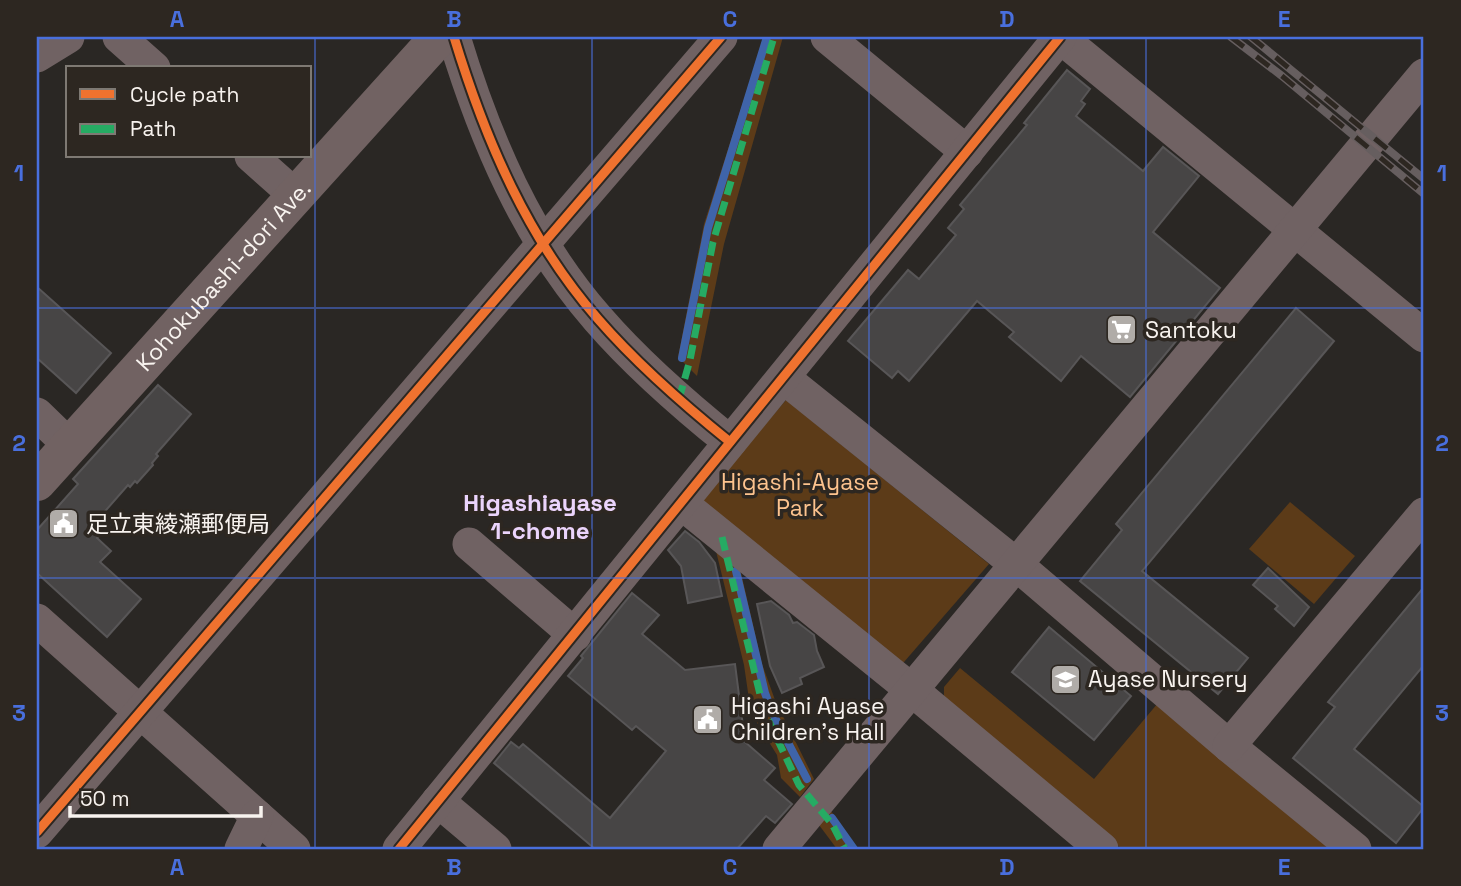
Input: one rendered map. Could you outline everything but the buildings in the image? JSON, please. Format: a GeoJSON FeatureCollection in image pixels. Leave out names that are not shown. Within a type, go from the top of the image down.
{"type":"FeatureCollection","features":[{"type":"Feature","properties":{"kind":"main road","name":"Kohokubashi-dori Ave."},"geometry":{"type":"LineString","coordinates":[[37,482],[439,37]]}},
{"type":"Feature","properties":{"kind":"street"},"geometry":{"type":"LineString","coordinates":[[37,56],[68,37]]}},
{"type":"Feature","properties":{"kind":"street"},"geometry":{"type":"LineString","coordinates":[[119,37],[152,66]]}},
{"type":"Feature","properties":{"kind":"street"},"geometry":{"type":"LineString","coordinates":[[454,37],[480,114],[504,173],[542,244],[570,284],[617,341],[727,439]]}},
{"type":"Feature","properties":{"kind":"street"},"geometry":{"type":"LineString","coordinates":[[37,832],[721,37]]}},
{"type":"Feature","properties":{"kind":"street"},"geometry":{"type":"LineString","coordinates":[[827,37],[967,152]]}},
{"type":"Feature","properties":{"kind":"street"},"geometry":{"type":"LineString","coordinates":[[399,849],[681,503],[727,439],[784,378],[1060,37],[1424,336]]}},
{"type":"Feature","properties":{"kind":"street"},"geometry":{"type":"LineString","coordinates":[[779,849],[1424,75]]}},
{"type":"Feature","properties":{"kind":"street"},"geometry":{"type":"LineString","coordinates":[[253,158],[296,196]]}},
{"type":"Feature","properties":{"kind":"street"},"geometry":{"type":"LineString","coordinates":[[784,378],[1017,565],[1229,746],[1355,849]]}},
{"type":"Feature","properties":{"kind":"street"},"geometry":{"type":"LineString","coordinates":[[37,415],[70,446]]}},
{"type":"Feature","properties":{"kind":"street"},"geometry":{"type":"LineString","coordinates":[[681,503],[1102,849]]}},
{"type":"Feature","properties":{"kind":"street"},"geometry":{"type":"LineString","coordinates":[[1229,746],[1424,513]]}},
{"type":"Feature","properties":{"kind":"street"},"geometry":{"type":"LineString","coordinates":[[469,544],[575,635]]}},
{"type":"Feature","properties":{"kind":"street"},"geometry":{"type":"LineString","coordinates":[[37,620],[294,849]]}},
{"type":"Feature","properties":{"kind":"street"},"geometry":{"type":"LineString","coordinates":[[438,801],[495,849]]}},
{"type":"Feature","properties":{"kind":"street"},"geometry":{"type":"LineString","coordinates":[[241,849],[257,816]]}},
{"type":"Feature","properties":{"kind":"green space"},"geometry":{"type":"Polygon","coordinates":[[[764,37],[783,37],[724,244],[697,376],[678,357],[704,224],[764,37]]]}},
{"type":"Feature","properties":{"kind":"green space","name":"Higashi-Ayase Park"},"geometry":{"type":"Polygon","coordinates":[[[786,400],[989,564],[904,662],[895,662],[703,511],[702,498],[786,400]]]}},
{"type":"Feature","properties":{"kind":"green space"},"geometry":{"type":"Polygon","coordinates":[[[1290,502],[1355,556],[1314,604],[1249,549],[1290,502]]]}},
{"type":"Feature","properties":{"kind":"green space"},"geometry":{"type":"Polygon","coordinates":[[[714,543],[739,564],[762,664],[775,700],[814,779],[800,797],[781,778],[777,755],[751,713],[744,665],[714,543]]]}},
{"type":"Feature","properties":{"kind":"green space"},"geometry":{"type":"Polygon","coordinates":[[[960,668],[1094,779],[1158,703],[1335,849],[1122,849],[944,698],[944,687],[960,668]]]}},
{"type":"Feature","properties":{"kind":"green space"},"geometry":{"type":"Polygon","coordinates":[[[831,811],[856,849],[837,849],[819,825],[831,811]]]}},
{"type":"Feature","properties":{"kind":"waterway"},"geometry":{"type":"LineString","coordinates":[[682,358],[708,228],[767,37]]}},
{"type":"Feature","properties":{"kind":"waterway"},"geometry":{"type":"LineString","coordinates":[[736,571],[765,693],[807,779]]}},
{"type":"Feature","properties":{"kind":"waterway"},"geometry":{"type":"LineString","coordinates":[[832,818],[854,849]]}},
{"type":"Feature","properties":{"kind":"railway"},"geometry":{"type":"LineString","coordinates":[[1231,37],[1424,194]]}},
{"type":"Feature","properties":{"kind":"railway"},"geometry":{"type":"LineString","coordinates":[[1251,37],[1424,179]]}},
{"type":"Feature","properties":{"kind":"marked path"},"geometry":{"type":"LineString","coordinates":[[679,399],[690,360],[713,242],[774,37]]}},
{"type":"Feature","properties":{"kind":"marked path"},"geometry":{"type":"LineString","coordinates":[[722,537],[764,711],[799,785],[832,824],[845,849]]}},
{"type":"Feature","properties":{"kind":"cycle path"},"geometry":{"type":"LineString","coordinates":[[454,37],[494,150],[529,221],[550,255],[598,319],[629,352],[678,399],[730,442]]}},
{"type":"Feature","properties":{"kind":"cycle path"},"geometry":{"type":"LineString","coordinates":[[37,832],[721,37]]}},
{"type":"Feature","properties":{"kind":"cycle path"},"geometry":{"type":"LineString","coordinates":[[399,849],[1060,37]]}},
{"type":"Feature","properties":{"kind":"place","name":"Santoku"},"geometry":{"type":"Point","coordinates":[1122,330]}},
{"type":"Feature","properties":{"kind":"place","name":"足立東綾瀬郵便局"},"geometry":{"type":"Point","coordinates":[63,524]}},
{"type":"Feature","properties":{"kind":"place","name":"Ayase Nursery"},"geometry":{"type":"Point","coordinates":[1065,679]}},
{"type":"Feature","properties":{"kind":"place","name":"Higashi Ayase Children's Hall"},"geometry":{"type":"Point","coordinates":[708,719]}},
{"type":"Feature","properties":{"kind":"district","name":"Higashiayase 1-chome"},"geometry":{"type":"Point","coordinates":[540,516]}}]}
